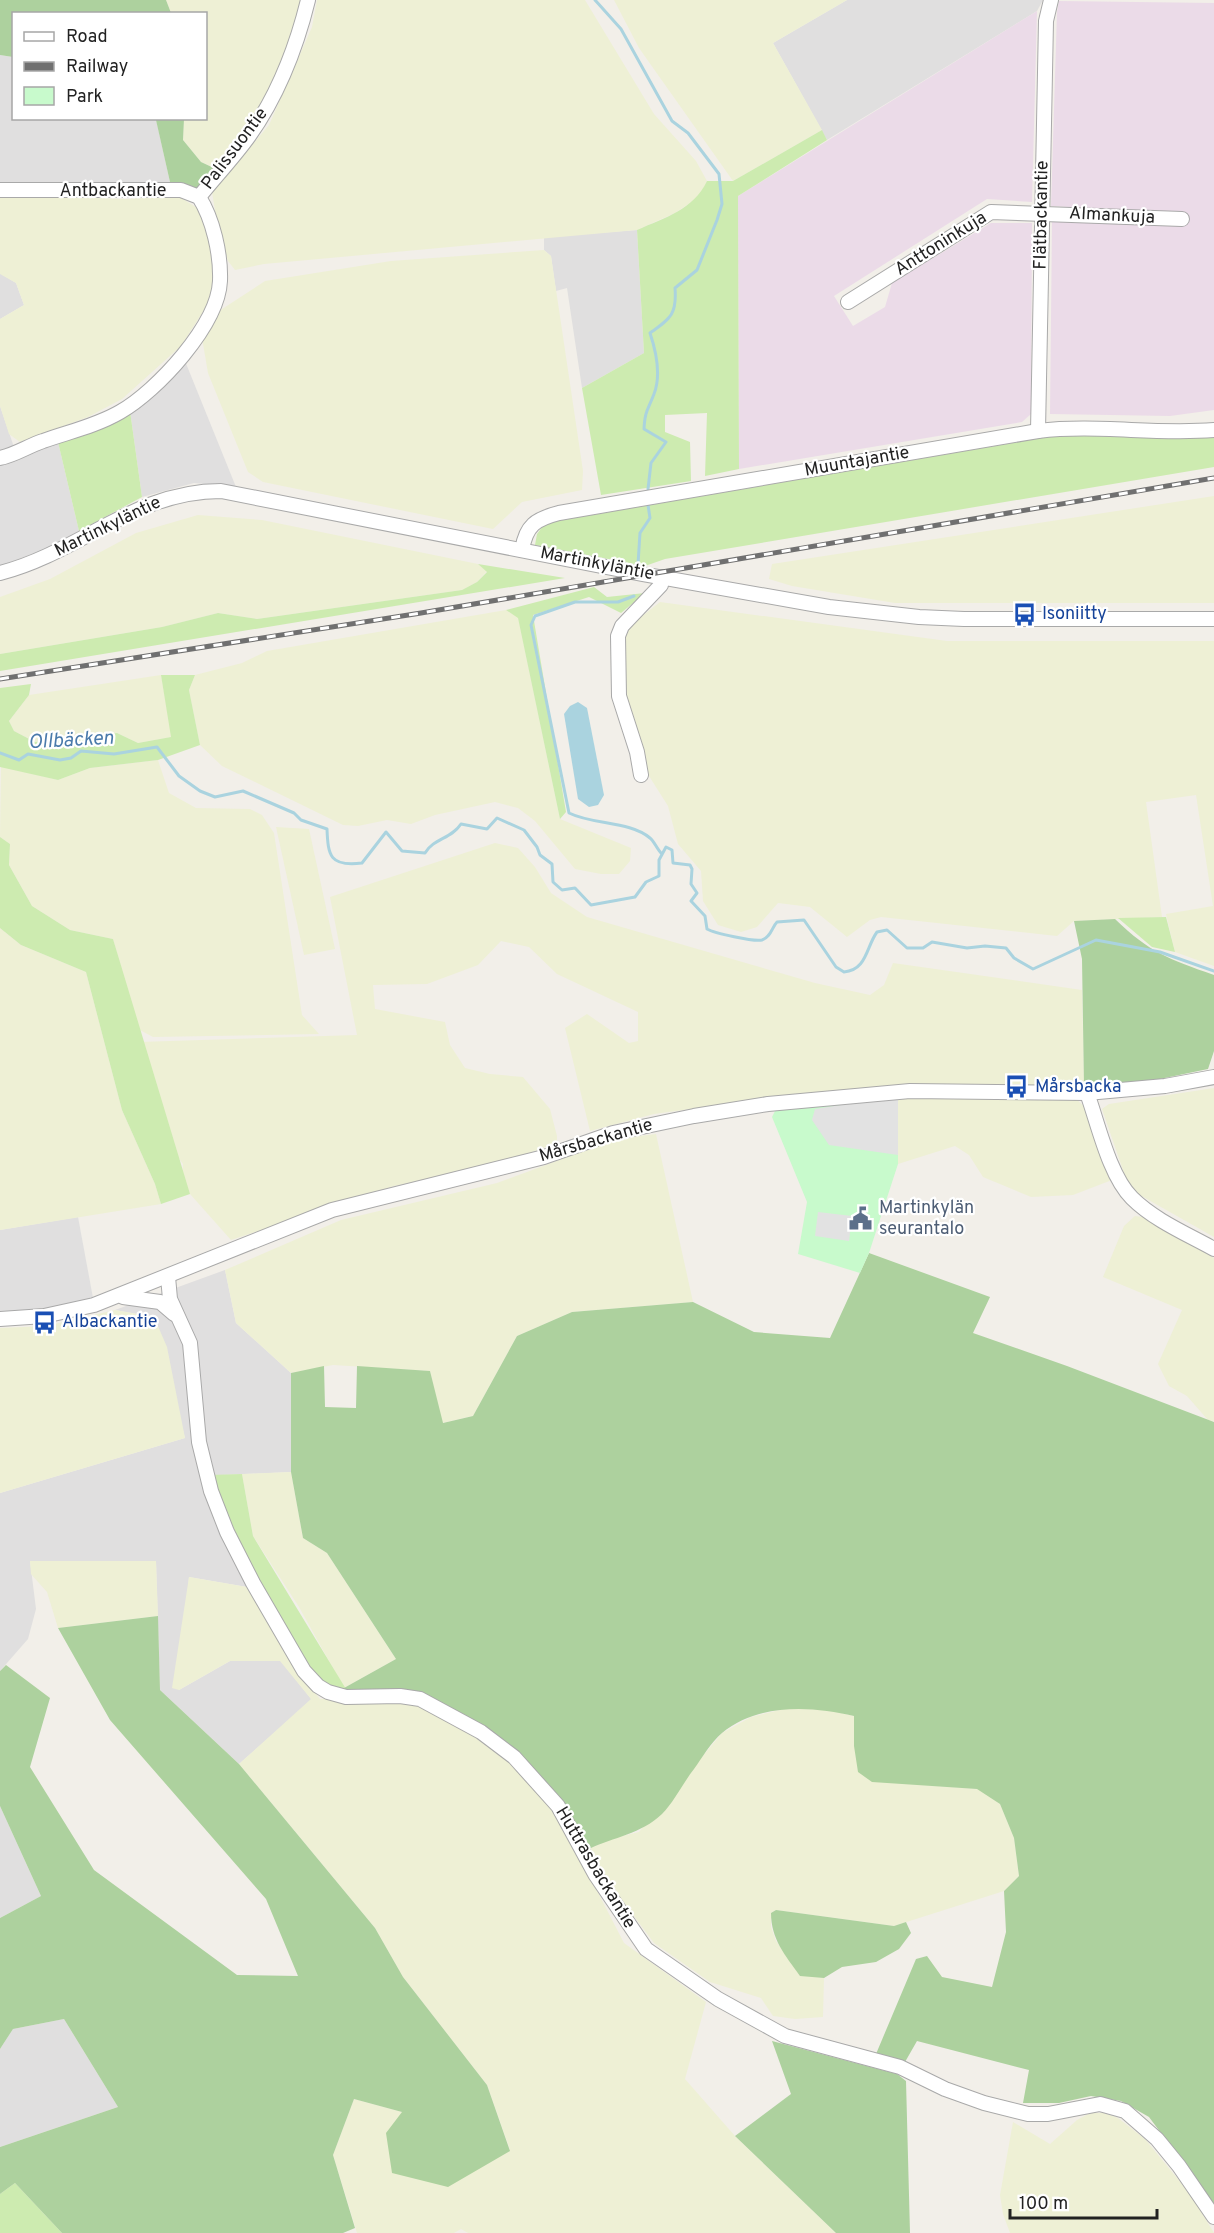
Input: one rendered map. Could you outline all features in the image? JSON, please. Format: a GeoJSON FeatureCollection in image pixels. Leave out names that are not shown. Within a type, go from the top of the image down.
{"type":"FeatureCollection","features":[{"type":"Feature","properties":{"kind":"street","name":"Palissuontie"},"geometry":{"type":"LineString","coordinates":[[199,197],[248,138],[267,109],[288,68],[308,0]]}},
{"type":"Feature","properties":{"kind":"street","name":"Flätbackantie"},"geometry":{"type":"LineString","coordinates":[[1038,431],[1046,21],[1051,0]]}},
{"type":"Feature","properties":{"kind":"street","name":"Antbackantie"},"geometry":{"type":"LineString","coordinates":[[0,190],[171,190],[199,197]]}},
{"type":"Feature","properties":{"kind":"street"},"geometry":{"type":"LineString","coordinates":[[0,458],[120,412],[145,394],[185,352],[213,306],[220,282],[212,229],[199,197]]}},
{"type":"Feature","properties":{"kind":"street","name":"Anttoninkuja"},"geometry":{"type":"LineString","coordinates":[[848,302],[991,212],[1042,213]]}},
{"type":"Feature","properties":{"kind":"street","name":"Almankuja"},"geometry":{"type":"LineString","coordinates":[[1042,213],[1182,219]]}},
{"type":"Feature","properties":{"kind":"street","name":"Muuntajantie"},"geometry":{"type":"LineString","coordinates":[[522,550],[524,536],[534,522],[559,513],[1038,431],[1100,427],[1168,432],[1214,430]]}},
{"type":"Feature","properties":{"kind":"street","name":"Martinkyläntie"},"geometry":{"type":"LineString","coordinates":[[0,573],[54,555],[146,504],[195,491],[242,494],[662,577],[829,606],[920,617],[1214,619]]}},
{"type":"Feature","properties":{"kind":"street"},"geometry":{"type":"LineString","coordinates":[[641,775],[637,752],[619,696],[618,636],[622,626],[661,585],[662,577]]}},
{"type":"Feature","properties":{"kind":"street","name":"Mårsbackantie"},"geometry":{"type":"LineString","coordinates":[[0,1319],[44,1316],[120,1297],[332,1210],[544,1156],[613,1133],[694,1116],[768,1104],[910,1091],[1087,1093],[1165,1086],[1214,1077]]}},
{"type":"Feature","properties":{"kind":"street"},"geometry":{"type":"LineString","coordinates":[[1087,1093],[1118,1177],[1131,1197],[1146,1210],[1214,1249]]}},
{"type":"Feature","properties":{"kind":"street","name":"Huttrasbackantie"},"geometry":{"type":"LineString","coordinates":[[168,1277],[170,1299],[190,1343],[199,1442],[211,1491],[227,1532],[253,1583],[304,1671],[318,1686],[328,1692],[346,1696],[400,1696],[420,1699],[481,1732],[514,1757],[558,1806],[595,1874],[646,1949],[718,1999],[784,2036],[900,2067],[945,2089],[984,2103],[1028,2114],[1048,2114],[1100,2104],[1125,2111],[1157,2139],[1179,2166],[1214,2217]]}},
{"type":"Feature","properties":{"kind":"street"},"geometry":{"type":"LineString","coordinates":[[120,1297],[160,1302],[178,1318]]}},
{"type":"Feature","properties":{"kind":"shaded area"},"geometry":{"type":"Polygon","coordinates":[[[847,0],[1043,0],[1037,11],[827,140],[773,43],[847,0]]]}},
{"type":"Feature","properties":{"kind":"shaded area"},"geometry":{"type":"Polygon","coordinates":[[[1059,1],[1214,3],[1214,410],[1170,416],[1050,414],[1052,221],[1185,226],[1184,213],[1051,206],[1059,1]]]}},
{"type":"Feature","properties":{"kind":"shaded area"},"geometry":{"type":"Polygon","coordinates":[[[1037,11],[1032,202],[987,199],[834,296],[853,326],[885,307],[892,283],[991,223],[1032,223],[1031,414],[1022,422],[739,469],[738,196],[1037,11]]]}},
{"type":"Feature","properties":{"kind":"shaded area"},"geometry":{"type":"Polygon","coordinates":[[[0,55],[12,57],[12,120],[156,120],[170,182],[110,187],[0,187],[0,55]]]}},
{"type":"Feature","properties":{"kind":"shaded area"},"geometry":{"type":"Polygon","coordinates":[[[637,230],[644,353],[582,388],[567,288],[556,291],[551,256],[544,250],[544,237],[637,230]]]}},
{"type":"Feature","properties":{"kind":"shaded area"},"geometry":{"type":"Polygon","coordinates":[[[0,273],[16,283],[24,305],[0,319],[0,273]]]}},
{"type":"Feature","properties":{"kind":"shaded area"},"geometry":{"type":"Polygon","coordinates":[[[185,361],[236,487],[194,483],[142,497],[130,411],[185,361]]]}},
{"type":"Feature","properties":{"kind":"shaded area"},"geometry":{"type":"Polygon","coordinates":[[[0,406],[17,456],[58,442],[79,531],[51,547],[0,566],[0,406]]]}},
{"type":"Feature","properties":{"kind":"shaded area"},"geometry":{"type":"Polygon","coordinates":[[[898,1096],[898,1155],[829,1145],[812,1120],[815,1109],[898,1096]]]}},
{"type":"Feature","properties":{"kind":"shaded area"},"geometry":{"type":"Polygon","coordinates":[[[818,1212],[852,1216],[849,1241],[815,1236],[818,1212]]]}},
{"type":"Feature","properties":{"kind":"shaded area"},"geometry":{"type":"Polygon","coordinates":[[[78,1217],[93,1298],[38,1311],[0,1311],[0,1230],[78,1217]]]}},
{"type":"Feature","properties":{"kind":"shaded area"},"geometry":{"type":"Polygon","coordinates":[[[225,1270],[236,1323],[291,1373],[291,1472],[201,1476],[247,1587],[189,1577],[179,1690],[230,1661],[281,1661],[312,1700],[239,1764],[160,1690],[156,1562],[30,1561],[36,1609],[28,1639],[0,1671],[0,1493],[185,1438],[154,1317],[115,1310],[225,1270]]]}},
{"type":"Feature","properties":{"kind":"shaded area"},"geometry":{"type":"Polygon","coordinates":[[[0,1806],[41,1896],[0,1918],[0,1806]]]}},
{"type":"Feature","properties":{"kind":"shaded area"},"geometry":{"type":"Polygon","coordinates":[[[64,2019],[118,2107],[0,2147],[0,2049],[13,2029],[64,2019]]]}},
{"type":"Feature","properties":{"kind":"green space"},"geometry":{"type":"Polygon","coordinates":[[[0,0],[166,0],[171,12],[12,12],[12,57],[0,55],[0,0]]]}},
{"type":"Feature","properties":{"kind":"green space"},"geometry":{"type":"Polygon","coordinates":[[[166,0],[302,0],[286,56],[265,100],[247,132],[216,169],[201,162],[183,140],[184,120],[207,120],[207,12],[171,12],[166,0]]]}},
{"type":"Feature","properties":{"kind":"green space"},"geometry":{"type":"Polygon","coordinates":[[[317,0],[585,0],[654,114],[696,161],[707,181],[699,197],[675,213],[637,230],[264,264],[235,270],[228,261],[217,223],[212,192],[269,125],[312,27],[317,0]]]}},
{"type":"Feature","properties":{"kind":"green space"},"geometry":{"type":"Polygon","coordinates":[[[614,0],[847,0],[773,43],[822,130],[733,181],[639,48],[614,0]]]}},
{"type":"Feature","properties":{"kind":"green space"},"geometry":{"type":"Polygon","coordinates":[[[156,120],[184,120],[183,140],[201,162],[216,169],[204,186],[196,190],[170,182],[156,120]]]}},
{"type":"Feature","properties":{"kind":"green space"},"geometry":{"type":"Polygon","coordinates":[[[822,130],[827,140],[738,196],[739,469],[705,476],[707,413],[665,415],[665,432],[690,442],[691,481],[601,495],[582,388],[644,353],[637,230],[678,212],[694,199],[707,181],[733,181],[822,130]]]}},
{"type":"Feature","properties":{"kind":"green space"},"geometry":{"type":"Polygon","coordinates":[[[0,195],[127,199],[178,196],[199,209],[210,244],[214,282],[206,307],[181,346],[122,399],[88,417],[20,442],[9,434],[0,406],[0,319],[24,305],[16,283],[0,274],[0,195]]]}},
{"type":"Feature","properties":{"kind":"green space"},"geometry":{"type":"Polygon","coordinates":[[[544,250],[551,256],[583,471],[582,490],[522,502],[493,529],[263,482],[248,472],[208,373],[202,338],[216,313],[265,281],[391,261],[544,250]]]}},
{"type":"Feature","properties":{"kind":"green space"},"geometry":{"type":"Polygon","coordinates":[[[130,411],[142,497],[79,531],[58,442],[130,411]]]}},
{"type":"Feature","properties":{"kind":"green space"},"geometry":{"type":"Polygon","coordinates":[[[1059,435],[1214,436],[1214,467],[665,559],[645,566],[535,545],[537,534],[545,523],[1059,435]]]}},
{"type":"Feature","properties":{"kind":"green space"},"geometry":{"type":"Polygon","coordinates":[[[1214,496],[1214,603],[895,603],[792,586],[769,579],[772,564],[1214,496]]]}},
{"type":"Feature","properties":{"kind":"green space"},"geometry":{"type":"Polygon","coordinates":[[[198,515],[262,520],[478,564],[487,571],[477,582],[462,590],[257,619],[218,613],[162,627],[0,654],[0,597],[50,579],[136,533],[198,515]]]}},
{"type":"Feature","properties":{"kind":"green space"},"geometry":{"type":"Polygon","coordinates":[[[478,564],[565,578],[0,671],[0,654],[162,627],[218,613],[257,619],[462,590],[477,582],[487,572],[478,564]]]}},
{"type":"Feature","properties":{"kind":"green space"},"geometry":{"type":"Polygon","coordinates":[[[594,587],[607,597],[645,593],[621,613],[589,597],[533,615],[566,812],[560,819],[518,618],[506,610],[594,587]]]}},
{"type":"Feature","properties":{"kind":"green space"},"geometry":{"type":"Polygon","coordinates":[[[660,602],[947,641],[1214,641],[1214,966],[1175,952],[1166,914],[1213,906],[1196,795],[1146,802],[1162,917],[1074,921],[1057,936],[881,917],[870,920],[847,937],[810,907],[778,903],[757,927],[741,932],[718,925],[703,901],[701,871],[678,844],[668,806],[649,776],[623,695],[622,638],[627,628],[660,602]]]}},
{"type":"Feature","properties":{"kind":"green space"},"geometry":{"type":"Polygon","coordinates":[[[506,610],[518,617],[560,819],[631,848],[630,861],[619,874],[601,874],[575,869],[535,821],[518,808],[495,802],[435,815],[411,824],[387,820],[358,826],[343,825],[222,766],[200,745],[189,690],[195,675],[242,663],[267,651],[506,610]]]}},
{"type":"Feature","properties":{"kind":"green space"},"geometry":{"type":"Polygon","coordinates":[[[161,675],[172,737],[138,743],[117,733],[35,742],[14,731],[9,721],[29,695],[161,675]]]}},
{"type":"Feature","properties":{"kind":"green space"},"geometry":{"type":"Polygon","coordinates":[[[161,675],[195,675],[189,690],[200,745],[158,760],[90,768],[58,780],[0,767],[0,688],[31,684],[29,695],[9,721],[14,731],[35,742],[117,733],[138,743],[171,737],[161,675]]]}},
{"type":"Feature","properties":{"kind":"green space"},"geometry":{"type":"Polygon","coordinates":[[[158,760],[169,793],[196,808],[250,809],[262,815],[274,833],[302,1015],[319,1034],[153,1037],[138,1029],[113,939],[70,930],[32,906],[9,865],[10,844],[0,837],[1,766],[58,780],[90,768],[158,760]]]}},
{"type":"Feature","properties":{"kind":"green space"},"geometry":{"type":"Polygon","coordinates":[[[276,827],[309,829],[335,949],[304,955],[276,827]]]}},
{"type":"Feature","properties":{"kind":"green space"},"geometry":{"type":"Polygon","coordinates":[[[0,837],[10,844],[9,865],[32,906],[70,930],[113,939],[190,1194],[161,1204],[155,1184],[122,1110],[86,972],[21,945],[0,928],[0,837]]]}},
{"type":"Feature","properties":{"kind":"green space"},"geometry":{"type":"Polygon","coordinates":[[[495,843],[518,848],[535,867],[551,893],[587,917],[815,983],[870,995],[884,985],[893,963],[1082,990],[1084,1086],[908,1085],[771,1098],[654,1114],[590,1131],[565,1028],[587,1014],[629,1043],[638,1041],[638,1012],[557,974],[529,947],[501,941],[478,965],[427,984],[373,985],[375,1009],[445,1022],[450,1045],[465,1068],[490,1074],[523,1077],[550,1109],[557,1143],[498,1164],[394,1186],[231,1240],[182,1185],[183,1164],[154,1126],[139,1042],[357,1035],[330,897],[495,843]]]}},
{"type":"Feature","properties":{"kind":"green space"},"geometry":{"type":"Polygon","coordinates":[[[1166,917],[1175,952],[1152,947],[1118,918],[1166,917]]]}},
{"type":"Feature","properties":{"kind":"green space"},"geometry":{"type":"Polygon","coordinates":[[[1115,919],[1127,931],[1161,954],[1214,975],[1214,1051],[1208,1069],[1155,1080],[1084,1086],[1082,959],[1074,921],[1115,919]]]}},
{"type":"Feature","properties":{"kind":"green space"},"geometry":{"type":"Polygon","coordinates":[[[0,928],[21,945],[86,972],[122,1110],[155,1184],[161,1204],[0,1230],[0,928]]]}},
{"type":"Feature","properties":{"kind":"green space"},"geometry":{"type":"Polygon","coordinates":[[[1214,1088],[1214,1237],[1138,1194],[1126,1179],[1102,1109],[1109,1104],[1214,1088]]]}},
{"type":"Feature","properties":{"kind":"green space"},"geometry":{"type":"Polygon","coordinates":[[[898,1096],[1074,1097],[1086,1108],[1112,1180],[1073,1195],[1031,1197],[983,1177],[969,1155],[955,1146],[898,1164],[898,1096]]]}},
{"type":"Feature","properties":{"kind":"green space"},"geometry":{"type":"Polygon","coordinates":[[[898,1096],[898,1164],[869,1253],[860,1273],[798,1254],[807,1202],[772,1117],[777,1107],[898,1096]]]}},
{"type":"Feature","properties":{"kind":"green space"},"geometry":{"type":"Polygon","coordinates":[[[656,1134],[693,1302],[572,1312],[517,1336],[473,1416],[442,1423],[430,1371],[333,1365],[291,1373],[236,1323],[225,1270],[341,1220],[497,1183],[616,1139],[656,1134]]]}},
{"type":"Feature","properties":{"kind":"green space"},"geometry":{"type":"Polygon","coordinates":[[[1135,1216],[1150,1218],[1214,1258],[1214,1421],[1208,1420],[1187,1396],[1169,1386],[1158,1364],[1182,1310],[1103,1277],[1124,1226],[1135,1216]]]}},
{"type":"Feature","properties":{"kind":"green space"},"geometry":{"type":"Polygon","coordinates":[[[869,1253],[990,1297],[973,1333],[1214,1422],[1214,2204],[1149,2117],[1121,2101],[1091,2096],[1059,2103],[1023,2103],[1029,2070],[917,2041],[905,2062],[876,2054],[916,1959],[927,1956],[942,1977],[992,1987],[1006,1932],[1004,1891],[1019,1876],[1014,1838],[1000,1804],[977,1789],[872,1782],[858,1772],[854,1746],[854,1716],[820,1710],[786,1710],[752,1716],[737,1723],[714,1741],[671,1804],[654,1821],[636,1831],[589,1849],[550,1790],[445,1707],[349,1694],[344,1688],[396,1659],[327,1553],[303,1538],[291,1472],[291,1373],[324,1366],[325,1407],[356,1408],[357,1366],[430,1371],[443,1423],[473,1416],[517,1336],[572,1312],[693,1302],[754,1332],[830,1338],[869,1253]]]}},
{"type":"Feature","properties":{"kind":"green space"},"geometry":{"type":"Polygon","coordinates":[[[115,1310],[154,1317],[167,1347],[185,1438],[0,1493],[0,1328],[46,1326],[115,1310]]]}},
{"type":"Feature","properties":{"kind":"green space"},"geometry":{"type":"Polygon","coordinates":[[[291,1472],[303,1538],[327,1553],[396,1659],[344,1688],[299,1607],[253,1536],[242,1474],[291,1472]]]}},
{"type":"Feature","properties":{"kind":"green space"},"geometry":{"type":"Polygon","coordinates":[[[242,1474],[253,1536],[349,1694],[330,1689],[305,1665],[231,1530],[209,1475],[242,1474]]]}},
{"type":"Feature","properties":{"kind":"green space"},"geometry":{"type":"Polygon","coordinates":[[[30,1561],[156,1561],[158,1616],[58,1628],[47,1592],[31,1574],[30,1561]]]}},
{"type":"Feature","properties":{"kind":"green space"},"geometry":{"type":"Polygon","coordinates":[[[189,1577],[247,1587],[295,1667],[320,1699],[398,1698],[442,1714],[512,1761],[544,1795],[562,1823],[624,1943],[706,2002],[685,2079],[735,2136],[836,2233],[468,2233],[461,2229],[454,2233],[357,2233],[333,2155],[354,2099],[402,2112],[510,2150],[487,2085],[403,1977],[375,1928],[239,1764],[311,1699],[280,1661],[230,1661],[179,1690],[172,1688],[189,1577]]]}},
{"type":"Feature","properties":{"kind":"green space"},"geometry":{"type":"Polygon","coordinates":[[[158,1616],[160,1690],[239,1764],[375,1928],[403,1977],[487,2085],[510,2151],[448,2187],[392,2173],[386,2133],[402,2112],[354,2099],[333,2155],[355,2228],[343,2233],[62,2233],[15,2183],[0,2194],[0,2147],[118,2107],[64,2019],[13,2029],[0,2049],[0,1918],[41,1896],[0,1806],[0,1671],[6,1665],[50,1698],[30,1767],[94,1870],[237,1975],[298,1976],[266,1899],[110,1720],[58,1628],[158,1616]]]}},
{"type":"Feature","properties":{"kind":"green space"},"geometry":{"type":"Polygon","coordinates":[[[821,1708],[854,1716],[854,1746],[872,1781],[978,1789],[1000,1804],[1014,1838],[1019,1876],[1004,1891],[894,1926],[776,1910],[771,1913],[771,1927],[776,1941],[800,1975],[824,1978],[823,2017],[795,2019],[773,2016],[761,1998],[710,1982],[654,1943],[606,1879],[589,1849],[609,1839],[639,1832],[722,1733],[751,1717],[784,1709],[821,1708]]]}},
{"type":"Feature","properties":{"kind":"green space"},"geometry":{"type":"Polygon","coordinates":[[[776,1910],[894,1926],[906,1922],[911,1933],[899,1949],[876,1962],[842,1967],[824,1978],[800,1976],[784,1954],[773,1931],[771,1913],[776,1910]]]}},
{"type":"Feature","properties":{"kind":"green space"},"geometry":{"type":"Polygon","coordinates":[[[772,2041],[897,2074],[906,2081],[910,2233],[836,2233],[735,2136],[791,2094],[772,2041]]]}},
{"type":"Feature","properties":{"kind":"green space"},"geometry":{"type":"Polygon","coordinates":[[[1090,2113],[1105,2113],[1118,2118],[1145,2139],[1191,2195],[1214,2233],[1010,2233],[1003,2214],[1000,2195],[1013,2122],[1050,2144],[1077,2120],[1090,2113]]]}},
{"type":"Feature","properties":{"kind":"green space"},"geometry":{"type":"Polygon","coordinates":[[[15,2183],[62,2233],[0,2233],[0,2194],[15,2183]]]}},
{"type":"Feature","properties":{"kind":"water"},"geometry":{"type":"Polygon","coordinates":[[[578,702],[587,708],[604,795],[598,805],[589,807],[578,799],[564,714],[570,706],[578,702]]]}},
{"type":"Feature","properties":{"kind":"waterway"},"geometry":{"type":"LineString","coordinates":[[595,0],[621,29],[672,121],[688,133],[719,174],[722,204],[697,270],[675,288],[674,310],[668,319],[650,333],[656,355],[657,379],[646,414],[644,429],[666,442],[651,463],[648,489]]}},
{"type":"Feature","properties":{"kind":"waterway"},"geometry":{"type":"LineString","coordinates":[[638,564],[640,533],[650,518],[648,505]]}},
{"type":"Feature","properties":{"kind":"waterway"},"geometry":{"type":"LineString","coordinates":[[634,596],[618,602],[575,602],[535,616],[531,625],[569,813],[642,833],[651,839],[661,853]]}},
{"type":"Feature","properties":{"kind":"waterway","name":"Ollbäcken"},"geometry":{"type":"LineString","coordinates":[[0,753],[19,760],[28,754],[60,760],[71,758],[81,751],[114,754],[157,747],[179,776],[200,791],[215,797],[243,791],[294,813],[301,820],[327,829],[330,853],[333,858],[343,863],[362,863],[386,832],[402,851],[425,853],[433,844],[452,833],[461,824],[487,829],[497,818],[524,830],[540,855],[552,864],[553,882],[562,890],[575,888],[591,905],[635,897],[646,882],[659,876],[659,860],[666,847],[672,850],[673,863],[690,865],[691,884],[697,893],[691,901],[705,916],[707,929],[734,937],[762,940],[777,922],[804,920],[836,967],[844,972],[852,970],[862,962],[877,932],[887,930],[907,948],[923,948],[932,942],[967,948],[985,946],[1006,948],[1014,958],[1033,969],[1096,940],[1160,952],[1214,971]]}},
{"type":"Feature","properties":{"kind":"railway"},"geometry":{"type":"LineString","coordinates":[[0,679],[421,613],[1214,478]]}},
{"type":"Feature","properties":{"kind":"place","name":"Isoniitty"},"geometry":{"type":"Point","coordinates":[1024,614]}},
{"type":"Feature","properties":{"kind":"place","name":"Mårsbacka"},"geometry":{"type":"Point","coordinates":[1017,1087]}},
{"type":"Feature","properties":{"kind":"place","name":"Martinkylän seurantalo"},"geometry":{"type":"Point","coordinates":[861,1218]}},
{"type":"Feature","properties":{"kind":"place","name":"Albackantie"},"geometry":{"type":"Point","coordinates":[44,1322]}}]}
